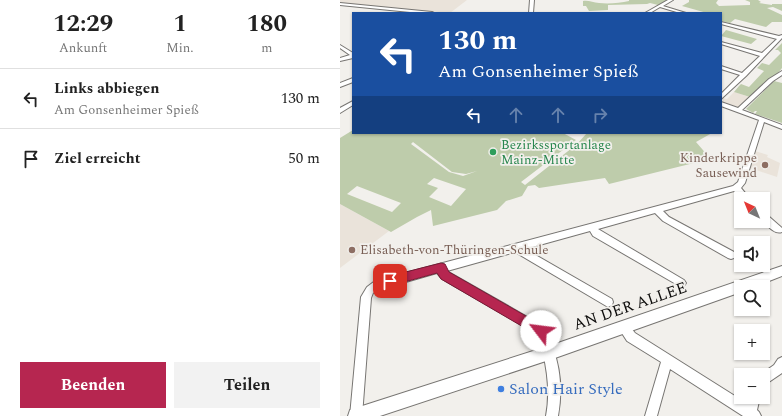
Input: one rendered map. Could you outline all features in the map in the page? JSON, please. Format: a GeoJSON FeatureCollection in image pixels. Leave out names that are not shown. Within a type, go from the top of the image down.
{"type":"FeatureCollection","features":[{"type":"Feature","properties":{"kind":"main road","name":"AN DER ALLEE"},"geometry":{"type":"LineString","coordinates":[[356,416],[549,353],[764,278],[780,271]]}},
{"type":"Feature","properties":{"kind":"street"},"geometry":{"type":"LineString","coordinates":[[649,12],[672,0]]}},
{"type":"Feature","properties":{"kind":"street"},"geometry":{"type":"LineString","coordinates":[[531,12],[533,1]]}},
{"type":"Feature","properties":{"kind":"street"},"geometry":{"type":"LineString","coordinates":[[340,4],[415,12]]}},
{"type":"Feature","properties":{"kind":"street"},"geometry":{"type":"LineString","coordinates":[[660,6],[681,12]]}},
{"type":"Feature","properties":{"kind":"street"},"geometry":{"type":"LineString","coordinates":[[722,23],[781,37]]}},
{"type":"Feature","properties":{"kind":"street"},"geometry":{"type":"LineString","coordinates":[[722,98],[781,37]]}},
{"type":"Feature","properties":{"kind":"street"},"geometry":{"type":"LineString","coordinates":[[722,43],[763,55]]}},
{"type":"Feature","properties":{"kind":"street"},"geometry":{"type":"LineString","coordinates":[[340,46],[352,55]]}},
{"type":"Feature","properties":{"kind":"street"},"geometry":{"type":"LineString","coordinates":[[340,60],[352,56]]}},
{"type":"Feature","properties":{"kind":"street"},"geometry":{"type":"LineString","coordinates":[[722,67],[744,75]]}},
{"type":"Feature","properties":{"kind":"street"},"geometry":{"type":"LineString","coordinates":[[740,110],[771,80],[782,74]]}},
{"type":"Feature","properties":{"kind":"street"},"geometry":{"type":"LineString","coordinates":[[340,85],[352,80]]}},
{"type":"Feature","properties":{"kind":"street"},"geometry":{"type":"LineString","coordinates":[[722,100],[740,110],[782,127]]}},
{"type":"Feature","properties":{"kind":"street"},"geometry":{"type":"LineString","coordinates":[[340,111],[352,104]]}},
{"type":"Feature","properties":{"kind":"street"},"geometry":{"type":"LineString","coordinates":[[356,416],[367,294],[372,288],[379,284],[736,188],[741,183],[762,119]]}},
{"type":"Feature","properties":{"kind":"street"},"geometry":{"type":"LineString","coordinates":[[736,188],[740,192]]}},
{"type":"Feature","properties":{"kind":"street"},"geometry":{"type":"LineString","coordinates":[[656,210],[666,218],[731,255]]}},
{"type":"Feature","properties":{"kind":"street"},"geometry":{"type":"LineString","coordinates":[[770,222],[779,230]]}},
{"type":"Feature","properties":{"kind":"street"},"geometry":{"type":"LineString","coordinates":[[592,227],[596,233],[681,283]]}},
{"type":"Feature","properties":{"kind":"street"},"geometry":{"type":"LineString","coordinates":[[517,248],[608,302]]}},
{"type":"Feature","properties":{"kind":"street"},"geometry":{"type":"LineString","coordinates":[[441,268],[441,271],[445,276],[541,331]]}},
{"type":"Feature","properties":{"kind":"street"},"geometry":{"type":"LineString","coordinates":[[623,327],[631,337],[751,415],[753,404]]}},
{"type":"Feature","properties":{"kind":"street"},"geometry":{"type":"LineString","coordinates":[[549,353],[555,388],[552,416]]}},
{"type":"Feature","properties":{"kind":"street"},"geometry":{"type":"LineString","coordinates":[[651,416],[667,360]]}},
{"type":"Feature","properties":{"kind":"street"},"geometry":{"type":"LineString","coordinates":[[770,375],[778,369],[782,363]]}},
{"type":"Feature","properties":{"kind":"shaded area"},"geometry":{"type":"Polygon","coordinates":[[[340,0],[467,0],[451,12],[340,3],[340,0]]]}},
{"type":"Feature","properties":{"kind":"shaded area"},"geometry":{"type":"Polygon","coordinates":[[[734,92],[750,97],[738,107],[723,102],[723,98],[727,99],[734,92]]]}},
{"type":"Feature","properties":{"kind":"shaded area","name":"Kinderkrippe Sausewind"},"geometry":{"type":"Polygon","coordinates":[[[755,151],[768,155],[767,157],[780,163],[777,177],[750,168],[755,151]]]}},
{"type":"Feature","properties":{"kind":"shaded area","name":"Elisabeth-von-Thüringen-Schule"},"geometry":{"type":"Polygon","coordinates":[[[340,204],[389,231],[340,268],[340,204]]]}},
{"type":"Feature","properties":{"kind":"green space"},"geometry":{"type":"Polygon","coordinates":[[[629,0],[667,0],[658,5],[650,3],[608,5],[608,10],[589,11],[586,6],[583,6],[583,1],[611,3],[626,2],[629,0]]]}},
{"type":"Feature","properties":{"kind":"green space"},"geometry":{"type":"Polygon","coordinates":[[[689,0],[718,0],[716,3],[719,6],[750,5],[750,2],[745,0],[758,0],[761,2],[759,3],[772,5],[782,4],[782,11],[773,7],[767,8],[782,15],[782,22],[772,22],[766,27],[735,19],[730,23],[722,21],[722,12],[703,12],[682,6],[689,2],[689,0]]]}},
{"type":"Feature","properties":{"kind":"green space"},"geometry":{"type":"Polygon","coordinates":[[[726,30],[757,39],[751,44],[722,36],[726,30]]]}},
{"type":"Feature","properties":{"kind":"green space"},"geometry":{"type":"Polygon","coordinates":[[[782,43],[782,68],[778,73],[750,97],[734,92],[741,84],[749,87],[764,71],[757,68],[762,63],[769,65],[781,53],[778,50],[775,50],[782,43]]]}},
{"type":"Feature","properties":{"kind":"green space"},"geometry":{"type":"Polygon","coordinates":[[[774,81],[782,83],[782,123],[755,114],[757,111],[753,113],[746,109],[774,81]]]}},
{"type":"Feature","properties":{"kind":"green space"},"geometry":{"type":"Polygon","coordinates":[[[352,131],[352,134],[565,134],[576,140],[521,182],[525,185],[577,144],[586,134],[710,134],[696,142],[709,157],[702,161],[609,184],[605,178],[539,188],[535,185],[528,186],[522,196],[506,201],[497,210],[433,226],[431,210],[391,232],[340,204],[340,138],[352,131]],[[413,142],[411,144],[449,172],[463,176],[477,171],[466,174],[452,172],[413,142]],[[434,178],[427,184],[438,188],[429,197],[451,206],[466,189],[434,178]],[[357,186],[347,194],[392,212],[401,203],[357,186]]]}},
{"type":"Feature","properties":{"kind":"place","name":"Bezirkssportanlage Mainz-Mitte"},"geometry":{"type":"Point","coordinates":[493,152]}},
{"type":"Feature","properties":{"kind":"place","name":"Kinderkrippe Sausewind"},"geometry":{"type":"Point","coordinates":[765,165]}},
{"type":"Feature","properties":{"kind":"place","name":"Elisabeth-von-Thüringen-Schule"},"geometry":{"type":"Point","coordinates":[352,250]}},
{"type":"Feature","properties":{"kind":"place","name":"Salon Hair Style"},"geometry":{"type":"Point","coordinates":[501,389]}},
{"type":"Feature","properties":{"kind":"route"},"geometry":{"type":"LineString","coordinates":[[390,281],[441,268],[442,274],[445,276],[541,331]]}}]}
